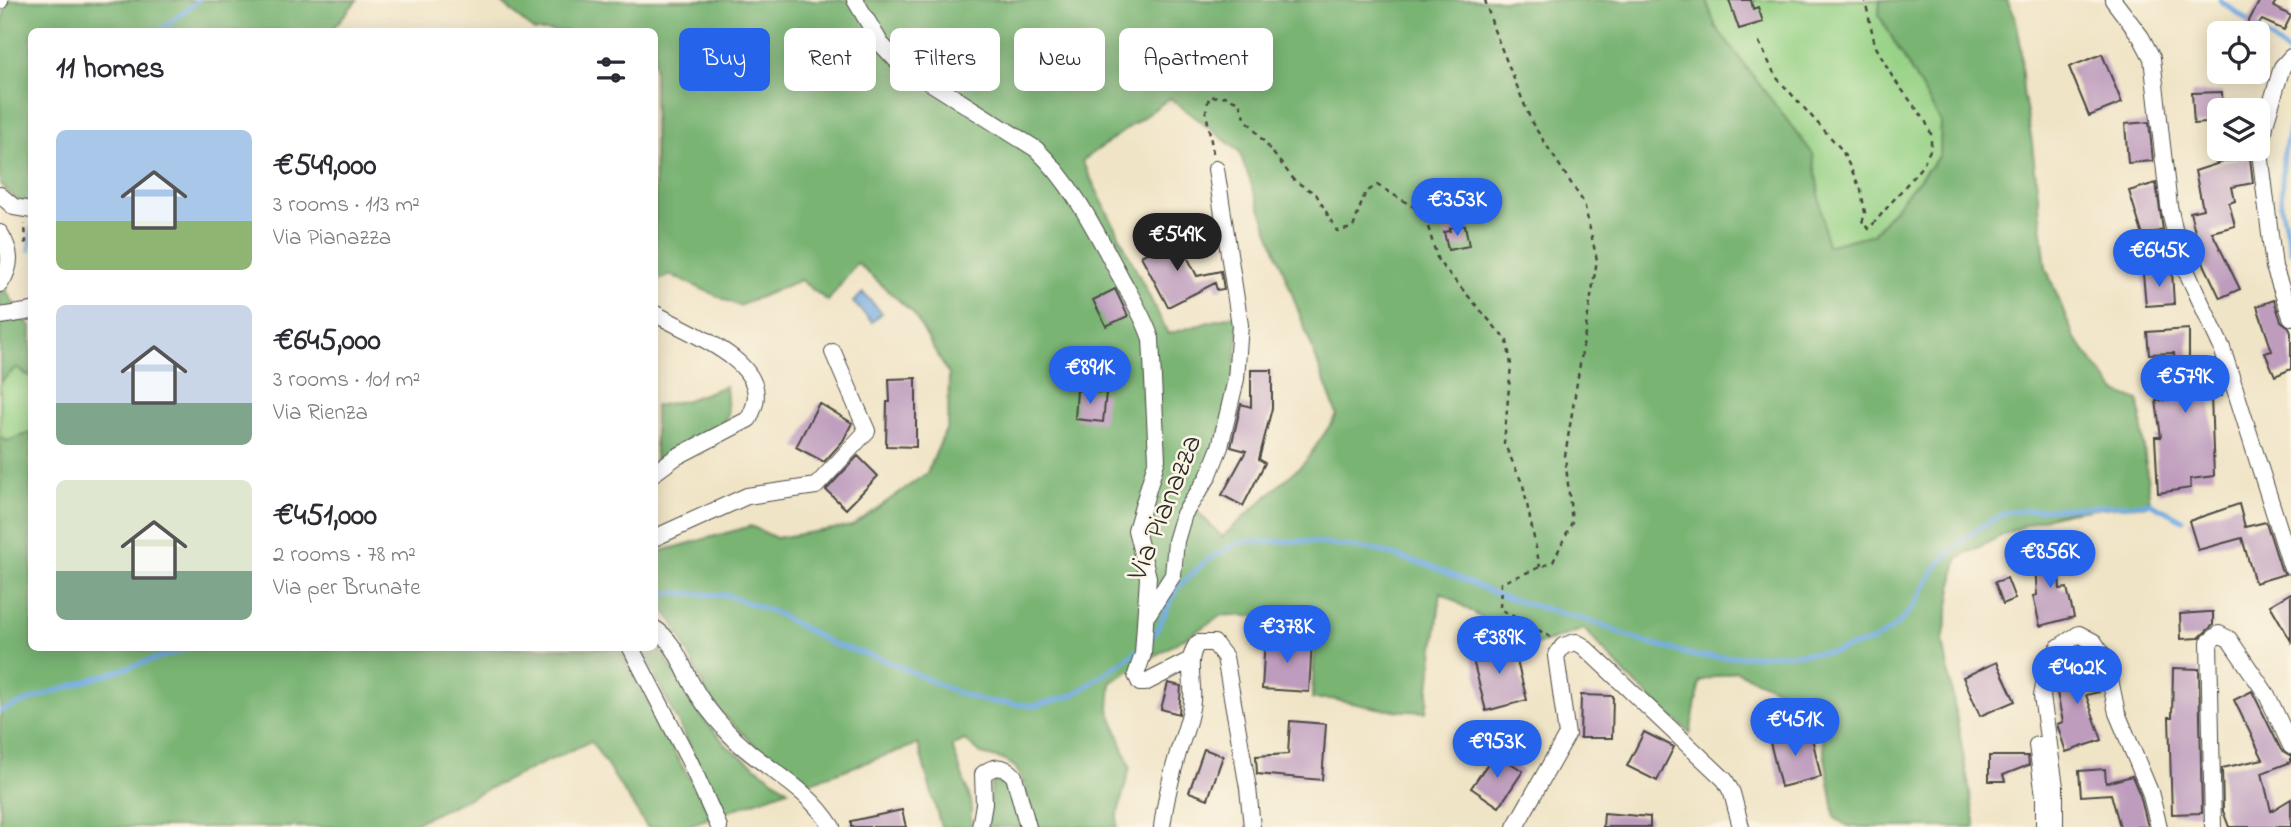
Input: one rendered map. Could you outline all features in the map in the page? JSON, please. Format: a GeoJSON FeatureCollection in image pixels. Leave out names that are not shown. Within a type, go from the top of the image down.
{"type":"FeatureCollection","features":[{"type":"Feature","properties":{"kind":"street","name":"Via Pianazza"},"geometry":{"type":"LineString","coordinates":[[855,0],[881,44],[900,63],[1036,149],[1063,177],[1147,325],[1151,340],[1157,459],[1136,530],[1147,577],[1143,654],[1136,675],[1140,683],[1145,683],[1190,660]]}},
{"type":"Feature","properties":{"kind":"street"},"geometry":{"type":"LineString","coordinates":[[2113,0],[2141,37],[2152,58],[2169,206],[2176,238],[2185,268],[2222,348],[2291,566]]}},
{"type":"Feature","properties":{"kind":"street"},"geometry":{"type":"LineString","coordinates":[[2287,62],[2266,121],[2260,152],[2274,267],[2291,317]]}},
{"type":"Feature","properties":{"kind":"street","name":"Via Pianazza"},"geometry":{"type":"LineString","coordinates":[[1147,616],[1173,575],[1176,541],[1184,514],[1208,477],[1220,447],[1236,379],[1240,326],[1216,169]]}},
{"type":"Feature","properties":{"kind":"street"},"geometry":{"type":"LineString","coordinates":[[0,195],[14,207],[28,210]]}},
{"type":"Feature","properties":{"kind":"street"},"geometry":{"type":"LineString","coordinates":[[0,284],[11,257],[4,240]]}},
{"type":"Feature","properties":{"kind":"street"},"geometry":{"type":"LineString","coordinates":[[0,316],[28,312]]}},
{"type":"Feature","properties":{"kind":"street"},"geometry":{"type":"LineString","coordinates":[[658,315],[733,356],[745,368],[753,384],[756,401],[749,418],[676,457],[658,470]]}},
{"type":"Feature","properties":{"kind":"street"},"geometry":{"type":"LineString","coordinates":[[658,536],[747,496],[816,486],[867,431],[833,352]]}},
{"type":"Feature","properties":{"kind":"street"},"geometry":{"type":"LineString","coordinates":[[658,631],[667,639],[694,688],[724,729],[746,750],[798,787],[832,827]]}},
{"type":"Feature","properties":{"kind":"street"},"geometry":{"type":"LineString","coordinates":[[2055,827],[2055,787],[2042,696],[2048,663],[2059,647],[2078,634],[2094,642],[2106,660],[2117,713],[2150,792],[2159,827]]}},
{"type":"Feature","properties":{"kind":"street"},"geometry":{"type":"LineString","coordinates":[[2213,827],[2209,642],[2220,634],[2229,639],[2267,695],[2291,746]]}},
{"type":"Feature","properties":{"kind":"street"},"geometry":{"type":"LineString","coordinates":[[1515,827],[1567,735],[1556,656],[1563,646],[1576,642],[1615,675],[1725,780],[1732,793],[1741,827]]}},
{"type":"Feature","properties":{"kind":"street"},"geometry":{"type":"LineString","coordinates":[[1161,827],[1192,707],[1194,686],[1190,660],[1198,643],[1214,643],[1225,657],[1248,788],[1252,827]]}},
{"type":"Feature","properties":{"kind":"street"},"geometry":{"type":"LineString","coordinates":[[633,651],[690,762],[719,827]]}},
{"type":"Feature","properties":{"kind":"street"},"geometry":{"type":"LineString","coordinates":[[2037,745],[2044,796],[2044,827]]}},
{"type":"Feature","properties":{"kind":"street"},"geometry":{"type":"LineString","coordinates":[[980,827],[984,804],[983,774],[999,767],[1008,769],[1014,776],[1028,827]]}},
{"type":"Feature","properties":{"kind":"path"},"geometry":{"type":"LineString","coordinates":[[1485,0],[1494,30],[1532,123],[1584,203],[1597,260],[1565,456],[1572,522],[1553,562],[1502,583],[1500,609],[1549,636],[1556,656]]}},
{"type":"Feature","properties":{"kind":"path"},"geometry":{"type":"LineString","coordinates":[[1759,42],[1776,77],[1842,150],[1861,190],[1865,213],[1862,223],[1869,229],[1923,165],[1931,148],[1931,134],[1925,120],[1893,78],[1875,45],[1865,0]]}},
{"type":"Feature","properties":{"kind":"path"},"geometry":{"type":"LineString","coordinates":[[1216,169],[1206,111],[1209,97],[1226,96],[1239,102],[1246,119],[1295,181],[1316,194],[1337,231],[1353,228],[1365,193],[1377,185],[1424,213],[1438,261],[1507,341],[1511,365],[1504,443],[1523,485],[1540,567]]}},
{"type":"Feature","properties":{"kind":"path"},"geometry":{"type":"LineString","coordinates":[[4,240],[26,242],[24,229],[28,214]]}},
{"type":"Feature","properties":{"kind":"green space"},"geometry":{"type":"Polygon","coordinates":[[[6,0],[357,0],[334,28],[28,28],[28,203],[19,202],[0,184],[0,37],[6,0]]]}},
{"type":"Feature","properties":{"kind":"green space"},"geometry":{"type":"Polygon","coordinates":[[[499,0],[1706,0],[1716,28],[1813,154],[1827,246],[1873,234],[1940,155],[1941,122],[1879,15],[1880,0],[2007,0],[2015,16],[2020,40],[2023,91],[2032,143],[2046,268],[2074,337],[2116,392],[2139,401],[2150,505],[2088,509],[2039,520],[1957,559],[1943,641],[1976,827],[1849,827],[1835,818],[1817,707],[1736,671],[1700,681],[1690,733],[1627,676],[1584,629],[1528,648],[1441,592],[1426,712],[1388,710],[1331,699],[1312,699],[1316,619],[1223,615],[1111,682],[1109,709],[1130,767],[1117,817],[1117,827],[1033,827],[1025,786],[1016,768],[1005,760],[981,754],[965,740],[952,746],[971,801],[971,827],[941,827],[918,744],[811,782],[784,763],[763,753],[712,704],[673,621],[658,607],[658,552],[751,526],[776,538],[852,526],[927,473],[948,425],[949,375],[913,313],[857,263],[828,301],[800,280],[739,306],[671,275],[658,280],[658,28],[531,28],[499,0]],[[1170,98],[1082,161],[1168,334],[1240,313],[1232,395],[1195,509],[1222,537],[1305,462],[1337,415],[1239,151],[1170,98]]]}},
{"type":"Feature","properties":{"kind":"green space"},"geometry":{"type":"Polygon","coordinates":[[[1706,0],[1880,0],[1879,15],[1941,122],[1940,155],[1873,234],[1826,246],[1812,154],[1716,27],[1706,0]]]}},
{"type":"Feature","properties":{"kind":"green space"},"geometry":{"type":"Polygon","coordinates":[[[0,280],[28,323],[28,375],[16,368],[0,382],[0,280]]]}},
{"type":"Feature","properties":{"kind":"green space"},"geometry":{"type":"Polygon","coordinates":[[[16,368],[28,375],[28,434],[7,442],[0,437],[0,382],[16,368]]]}},
{"type":"Feature","properties":{"kind":"green space"},"geometry":{"type":"Polygon","coordinates":[[[726,386],[728,415],[718,428],[658,464],[658,405],[687,400],[726,386]]]}},
{"type":"Feature","properties":{"kind":"green space"},"geometry":{"type":"Polygon","coordinates":[[[28,434],[28,651],[622,651],[712,817],[684,827],[647,827],[591,741],[406,827],[0,827],[0,437],[7,441],[28,434]]]}},
{"type":"Feature","properties":{"kind":"green space"},"geometry":{"type":"Polygon","coordinates":[[[658,646],[702,717],[727,746],[788,790],[723,813],[643,652],[658,651],[658,646]]]}},
{"type":"Feature","properties":{"kind":"green space"},"geometry":{"type":"Polygon","coordinates":[[[997,781],[1012,794],[1021,827],[987,827],[992,783],[997,781]]]}},
{"type":"Feature","properties":{"kind":"water"},"geometry":{"type":"Polygon","coordinates":[[[863,293],[882,313],[872,322],[853,302],[863,293]]]}},
{"type":"Feature","properties":{"kind":"building"},"geometry":{"type":"Polygon","coordinates":[[[1729,0],[1751,0],[1753,9],[1758,7],[1763,22],[1739,29],[1729,0]]]}},
{"type":"Feature","properties":{"kind":"building"},"geometry":{"type":"Polygon","coordinates":[[[2260,0],[2277,0],[2273,6],[2291,16],[2284,30],[2270,24],[2270,21],[2249,21],[2260,0]]]}},
{"type":"Feature","properties":{"kind":"building"},"geometry":{"type":"Polygon","coordinates":[[[2102,54],[2122,103],[2089,116],[2069,67],[2102,54]]]}},
{"type":"Feature","properties":{"kind":"building"},"geometry":{"type":"Polygon","coordinates":[[[2222,92],[2222,98],[2207,98],[2207,123],[2194,124],[2192,93],[2222,92]]]}},
{"type":"Feature","properties":{"kind":"building"},"geometry":{"type":"Polygon","coordinates":[[[2149,122],[2153,161],[2128,163],[2125,124],[2149,122]]]}},
{"type":"Feature","properties":{"kind":"building"},"geometry":{"type":"Polygon","coordinates":[[[2226,161],[2250,161],[2253,183],[2232,187],[2235,201],[2229,203],[2235,226],[2212,232],[2240,289],[2220,298],[2202,260],[2190,212],[2203,209],[2195,171],[2226,161]]]}},
{"type":"Feature","properties":{"kind":"building"},"geometry":{"type":"Polygon","coordinates":[[[2156,183],[2163,230],[2143,236],[2129,191],[2156,183]]]}},
{"type":"Feature","properties":{"kind":"building"},"geometry":{"type":"Polygon","coordinates":[[[1465,225],[1469,246],[1448,250],[1444,232],[1465,225]]]}},
{"type":"Feature","properties":{"kind":"building"},"geometry":{"type":"Polygon","coordinates":[[[1177,237],[1197,276],[1221,271],[1224,289],[1217,290],[1215,283],[1168,307],[1141,256],[1177,237]]]}},
{"type":"Feature","properties":{"kind":"building"},"geometry":{"type":"Polygon","coordinates":[[[2172,271],[2174,304],[2146,306],[2143,274],[2172,271]]]}},
{"type":"Feature","properties":{"kind":"building"},"geometry":{"type":"Polygon","coordinates":[[[1115,289],[1128,316],[1106,326],[1093,300],[1115,289]]]}},
{"type":"Feature","properties":{"kind":"building"},"geometry":{"type":"Polygon","coordinates":[[[2274,300],[2281,321],[2289,327],[2291,333],[2291,369],[2275,376],[2265,353],[2272,351],[2257,306],[2274,300]]]}},
{"type":"Feature","properties":{"kind":"building"},"geometry":{"type":"Polygon","coordinates":[[[2189,329],[2189,361],[2215,360],[2219,375],[2221,396],[2211,396],[2214,476],[2190,479],[2191,488],[2158,493],[2155,437],[2161,437],[2156,401],[2178,399],[2174,353],[2149,354],[2147,332],[2189,329]]]}},
{"type":"Feature","properties":{"kind":"building"},"geometry":{"type":"Polygon","coordinates":[[[1251,370],[1272,370],[1272,408],[1259,459],[1265,463],[1243,506],[1222,495],[1246,451],[1231,447],[1241,404],[1251,407],[1251,370]]]}},
{"type":"Feature","properties":{"kind":"building"},"geometry":{"type":"Polygon","coordinates":[[[916,378],[916,447],[886,446],[889,379],[916,378]]]}},
{"type":"Feature","properties":{"kind":"building"},"geometry":{"type":"Polygon","coordinates":[[[1077,390],[1106,393],[1103,422],[1075,419],[1077,390]]]}},
{"type":"Feature","properties":{"kind":"building"},"geometry":{"type":"Polygon","coordinates":[[[819,403],[852,423],[843,441],[824,462],[796,447],[819,403]]]}},
{"type":"Feature","properties":{"kind":"building"},"geometry":{"type":"Polygon","coordinates":[[[858,456],[878,476],[846,509],[826,490],[858,456]]]}},
{"type":"Feature","properties":{"kind":"building"},"geometry":{"type":"Polygon","coordinates":[[[2239,504],[2245,527],[2266,522],[2285,574],[2255,583],[2242,538],[2198,550],[2189,521],[2239,504]]]}},
{"type":"Feature","properties":{"kind":"building"},"geometry":{"type":"Polygon","coordinates":[[[2057,549],[2060,589],[2067,588],[2074,617],[2040,626],[2033,596],[2037,595],[2034,551],[2057,549]]]}},
{"type":"Feature","properties":{"kind":"building"},"geometry":{"type":"Polygon","coordinates":[[[2007,578],[2015,599],[2003,604],[1995,582],[2007,578]]]}},
{"type":"Feature","properties":{"kind":"building"},"geometry":{"type":"Polygon","coordinates":[[[2291,593],[2291,641],[2270,605],[2291,593]]]}},
{"type":"Feature","properties":{"kind":"building"},"geometry":{"type":"Polygon","coordinates":[[[2213,612],[2213,625],[2199,638],[2181,639],[2180,614],[2213,612]]]}},
{"type":"Feature","properties":{"kind":"building"},"geometry":{"type":"Polygon","coordinates":[[[1265,637],[1312,641],[1309,692],[1262,689],[1265,637]]]}},
{"type":"Feature","properties":{"kind":"building"},"geometry":{"type":"Polygon","coordinates":[[[1512,642],[1527,700],[1486,711],[1471,652],[1512,642]]]}},
{"type":"Feature","properties":{"kind":"building"},"geometry":{"type":"Polygon","coordinates":[[[1997,662],[2015,701],[1980,716],[1963,677],[1997,662]]]}},
{"type":"Feature","properties":{"kind":"building"},"geometry":{"type":"Polygon","coordinates":[[[2095,663],[2099,692],[2086,695],[2102,740],[2066,752],[2057,724],[2063,722],[2055,683],[2057,670],[2095,663]]]}},
{"type":"Feature","properties":{"kind":"building"},"geometry":{"type":"Polygon","coordinates":[[[2173,668],[2199,669],[2202,813],[2172,814],[2169,717],[2172,717],[2173,668]]]}},
{"type":"Feature","properties":{"kind":"building"},"geometry":{"type":"Polygon","coordinates":[[[1168,683],[1181,686],[1179,714],[1161,709],[1168,683]]]}},
{"type":"Feature","properties":{"kind":"building"},"geometry":{"type":"Polygon","coordinates":[[[2252,691],[2281,750],[2291,756],[2291,762],[2262,773],[2271,811],[2291,799],[2291,827],[2229,827],[2223,811],[2222,768],[2263,759],[2234,700],[2252,691]]]}},
{"type":"Feature","properties":{"kind":"building"},"geometry":{"type":"Polygon","coordinates":[[[1581,695],[1613,696],[1612,738],[1580,738],[1581,695]]]}},
{"type":"Feature","properties":{"kind":"building"},"geometry":{"type":"Polygon","coordinates":[[[1290,721],[1326,724],[1322,780],[1257,774],[1256,756],[1288,754],[1290,721]]]}},
{"type":"Feature","properties":{"kind":"building"},"geometry":{"type":"Polygon","coordinates":[[[1810,729],[1821,777],[1781,787],[1769,738],[1810,729]]]}},
{"type":"Feature","properties":{"kind":"building"},"geometry":{"type":"Polygon","coordinates":[[[1644,732],[1674,747],[1657,781],[1627,766],[1644,732]]]}},
{"type":"Feature","properties":{"kind":"building"},"geometry":{"type":"Polygon","coordinates":[[[1204,749],[1223,756],[1208,799],[1189,792],[1204,749]]]}},
{"type":"Feature","properties":{"kind":"building"},"geometry":{"type":"Polygon","coordinates":[[[1495,753],[1523,771],[1499,807],[1471,788],[1495,753]]]}},
{"type":"Feature","properties":{"kind":"building"},"geometry":{"type":"Polygon","coordinates":[[[1989,756],[2028,756],[2029,765],[2003,775],[2005,781],[1989,781],[1989,756]]]}},
{"type":"Feature","properties":{"kind":"building"},"geometry":{"type":"Polygon","coordinates":[[[2105,769],[2106,783],[2132,776],[2148,827],[2120,827],[2111,794],[2081,796],[2079,771],[2105,769]]]}},
{"type":"Feature","properties":{"kind":"building"},"geometry":{"type":"Polygon","coordinates":[[[902,810],[906,827],[851,827],[851,821],[902,810]]]}},
{"type":"Feature","properties":{"kind":"building"},"geometry":{"type":"Polygon","coordinates":[[[1604,813],[1650,817],[1650,827],[1603,827],[1604,813]]]}},
{"type":"Feature","properties":{"kind":"waterway"},"geometry":{"type":"LineString","coordinates":[[163,28],[199,0]]}},
{"type":"Feature","properties":{"kind":"waterway"},"geometry":{"type":"LineString","coordinates":[[2220,0],[2290,54]]}},
{"type":"Feature","properties":{"kind":"waterway"},"geometry":{"type":"LineString","coordinates":[[2291,120],[2283,157],[2281,206],[2291,251]]}},
{"type":"Feature","properties":{"kind":"waterway"},"geometry":{"type":"LineString","coordinates":[[1148,640],[1156,632],[1177,588],[1207,560],[1240,542],[1302,541],[1376,550],[1433,567],[1503,597],[1593,622],[1638,640],[1695,656],[1833,652],[1875,640],[1897,625],[1914,606],[1936,567],[1950,552],[1974,531],[2006,512],[2150,503],[2183,520]]}},
{"type":"Feature","properties":{"kind":"waterway"},"geometry":{"type":"LineString","coordinates":[[658,592],[727,595],[776,613],[832,644],[882,659],[956,692],[984,701],[1034,706],[1074,695],[1139,650]]}},
{"type":"Feature","properties":{"kind":"waterway"},"geometry":{"type":"LineString","coordinates":[[0,711],[180,651]]}}]}
